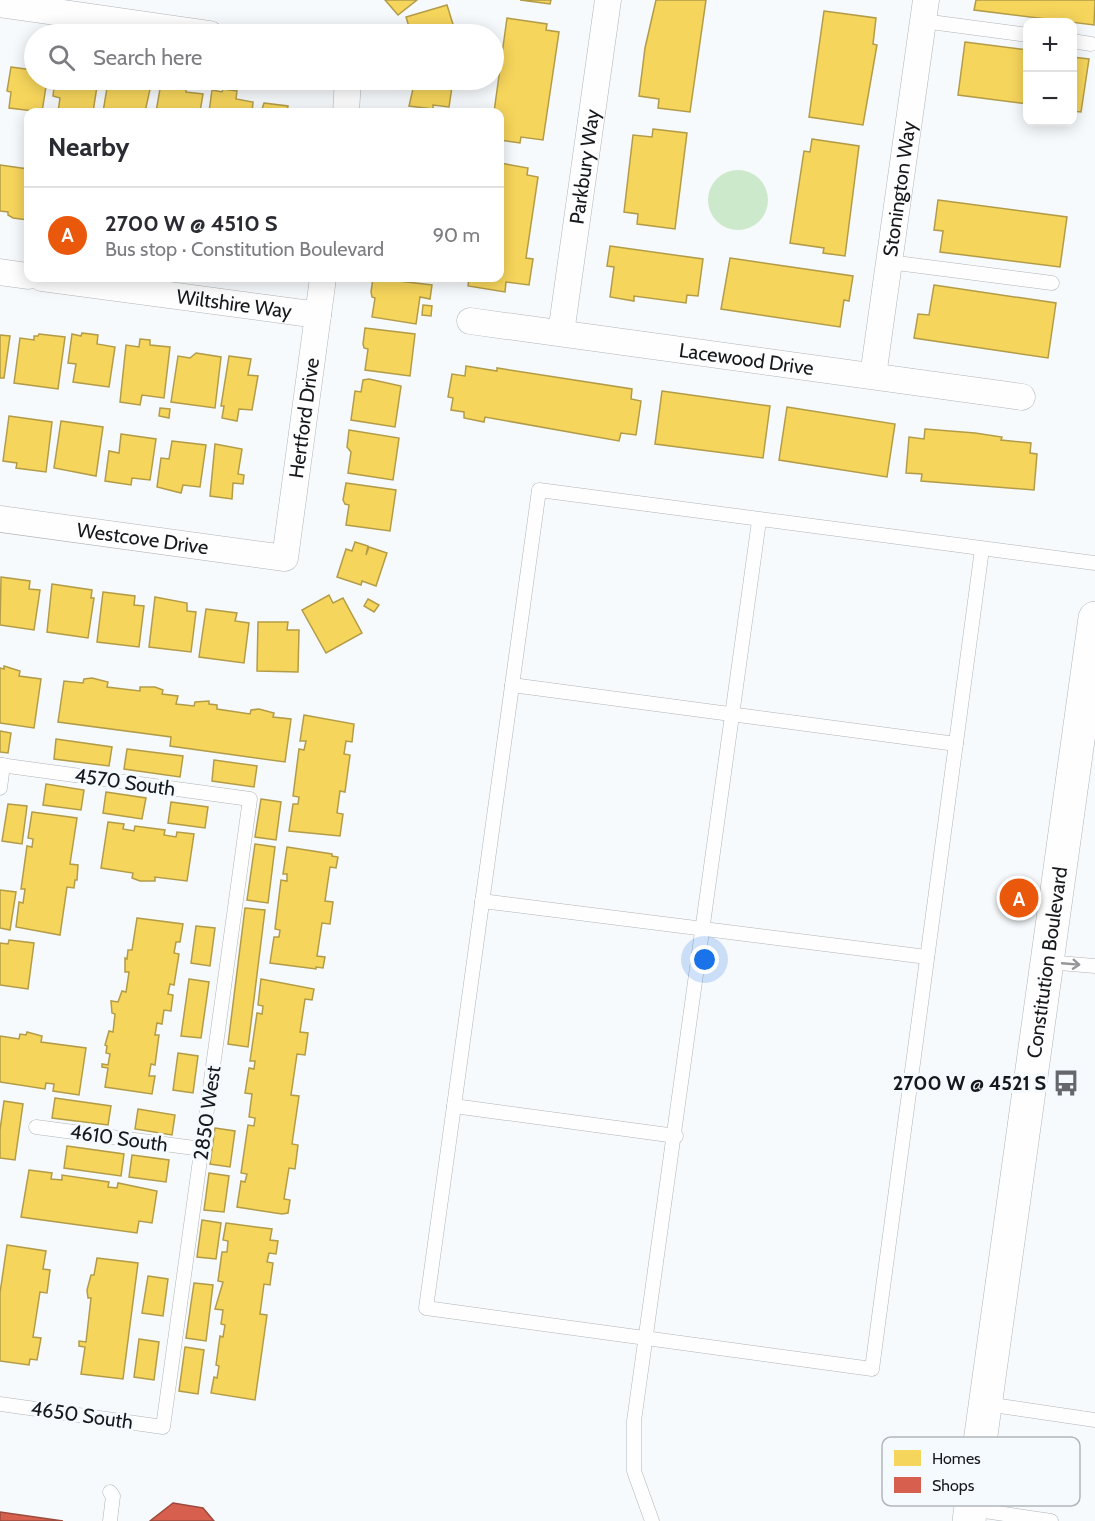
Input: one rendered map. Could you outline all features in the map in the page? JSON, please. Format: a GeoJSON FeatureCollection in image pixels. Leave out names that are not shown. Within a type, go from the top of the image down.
{"type":"FeatureCollection","features":[{"type":"Feature","properties":{"kind":"main road","name":"Constitution Boulevard"},"geometry":{"type":"LineString","coordinates":[[981,1437],[1095,618]]}},
{"type":"Feature","properties":{"kind":"street","name":"Parkbury Way"},"geometry":{"type":"LineString","coordinates":[[561,333],[608,0]]}},
{"type":"Feature","properties":{"kind":"street"},"geometry":{"type":"LineString","coordinates":[[0,4],[140,24]]}},
{"type":"Feature","properties":{"kind":"street","name":"Stonington Way"},"geometry":{"type":"LineString","coordinates":[[873,376],[924,10]]}},
{"type":"Feature","properties":{"kind":"street"},"geometry":{"type":"LineString","coordinates":[[346,108],[347,90]]}},
{"type":"Feature","properties":{"kind":"street"},"geometry":{"type":"LineString","coordinates":[[0,272],[24,275]]}},
{"type":"Feature","properties":{"kind":"street","name":"Wiltshire Way"},"geometry":{"type":"LineString","coordinates":[[72,282],[318,315]]}},
{"type":"Feature","properties":{"kind":"street","name":"Hertford Drive"},"geometry":{"type":"LineString","coordinates":[[285,558],[322,282]]}},
{"type":"Feature","properties":{"kind":"street","name":"Lacewood Drive"},"geometry":{"type":"LineString","coordinates":[[470,321],[1022,397]]}},
{"type":"Feature","properties":{"kind":"street","name":"Westcove Drive"},"geometry":{"type":"LineString","coordinates":[[0,519],[285,558]]}},
{"type":"Feature","properties":{"kind":"lane"},"geometry":{"type":"LineString","coordinates":[[924,10],[1023,34]]}},
{"type":"Feature","properties":{"kind":"lane"},"geometry":{"type":"LineString","coordinates":[[1077,42],[1091,44]]}},
{"type":"Feature","properties":{"kind":"lane"},"geometry":{"type":"LineString","coordinates":[[889,262],[1052,283]]}},
{"type":"Feature","properties":{"kind":"lane"},"geometry":{"type":"LineString","coordinates":[[982,549],[872,1369],[426,1308],[539,490],[1095,564]]}},
{"type":"Feature","properties":{"kind":"lane"},"geometry":{"type":"LineString","coordinates":[[652,1521],[634,1471],[634,1421],[676,1136],[759,521]]}},
{"type":"Feature","properties":{"kind":"lane"},"geometry":{"type":"LineString","coordinates":[[512,685],[956,744]]}},
{"type":"Feature","properties":{"kind":"lane"},"geometry":{"type":"LineString","coordinates":[[0,788],[2,765]]}},
{"type":"Feature","properties":{"kind":"lane","name":"4570 South"},"geometry":{"type":"LineString","coordinates":[[2,765],[250,799]]}},
{"type":"Feature","properties":{"kind":"lane","name":"2850 West"},"geometry":{"type":"LineString","coordinates":[[163,1426],[250,799]]}},
{"type":"Feature","properties":{"kind":"lane"},"geometry":{"type":"LineString","coordinates":[[482,901],[927,957]]}},
{"type":"Feature","properties":{"kind":"lane"},"geometry":{"type":"LineString","coordinates":[[1047,962],[1095,966]]}},
{"type":"Feature","properties":{"kind":"lane"},"geometry":{"type":"LineString","coordinates":[[454,1106],[676,1136]]}},
{"type":"Feature","properties":{"kind":"lane","name":"4610 South"},"geometry":{"type":"LineString","coordinates":[[36,1126],[202,1149]]}},
{"type":"Feature","properties":{"kind":"lane","name":"4650 South"},"geometry":{"type":"LineString","coordinates":[[0,1404],[163,1426]]}},
{"type":"Feature","properties":{"kind":"lane"},"geometry":{"type":"LineString","coordinates":[[986,1404],[1095,1420]]}},
{"type":"Feature","properties":{"kind":"lane"},"geometry":{"type":"LineString","coordinates":[[110,1492],[113,1496],[110,1521]]}},
{"type":"Feature","properties":{"kind":"lane"},"geometry":{"type":"LineString","coordinates":[[970,1515],[1049,1521]]}},
{"type":"Feature","properties":{"kind":"green space"},"geometry":{"type":"Polygon","coordinates":[[[732,170],[744,170],[755,175],[763,183],[768,200],[766,212],[755,225],[744,230],[732,230],[721,225],[713,217],[708,206],[708,194],[713,183],[721,175],[732,170]]]}},
{"type":"Feature","properties":{"kind":"building: Homes"},"geometry":{"type":"Polygon","coordinates":[[[385,0],[417,0],[398,15],[385,0]]]}},
{"type":"Feature","properties":{"kind":"building: Homes"},"geometry":{"type":"Polygon","coordinates":[[[520,0],[551,0],[550,4],[520,0]]]}},
{"type":"Feature","properties":{"kind":"building: Homes"},"geometry":{"type":"Polygon","coordinates":[[[656,0],[706,0],[690,112],[658,108],[659,99],[639,96],[645,48],[656,0]]]}},
{"type":"Feature","properties":{"kind":"building: Homes"},"geometry":{"type":"Polygon","coordinates":[[[976,0],[1095,0],[1094,25],[1077,23],[1077,18],[1038,18],[974,10],[976,0]]]}},
{"type":"Feature","properties":{"kind":"building: Homes"},"geometry":{"type":"Polygon","coordinates":[[[447,5],[453,24],[408,24],[406,17],[447,5]]]}},
{"type":"Feature","properties":{"kind":"building: Homes"},"geometry":{"type":"Polygon","coordinates":[[[824,11],[876,18],[873,44],[877,45],[863,125],[809,117],[824,11]]]}},
{"type":"Feature","properties":{"kind":"building: Homes"},"geometry":{"type":"Polygon","coordinates":[[[507,18],[547,24],[546,30],[559,32],[543,140],[521,137],[520,143],[504,141],[504,108],[495,108],[497,90],[504,90],[504,40],[507,18]]]}},
{"type":"Feature","properties":{"kind":"building: Homes"},"geometry":{"type":"Polygon","coordinates":[[[965,42],[1023,49],[1023,103],[958,95],[965,42]]]}},
{"type":"Feature","properties":{"kind":"building: Homes"},"geometry":{"type":"Polygon","coordinates":[[[1077,58],[1089,59],[1081,112],[1077,112],[1077,58]]]}},
{"type":"Feature","properties":{"kind":"building: Homes"},"geometry":{"type":"Polygon","coordinates":[[[11,67],[24,69],[24,90],[45,90],[43,108],[24,108],[24,110],[9,108],[11,92],[7,91],[11,67]]]}},
{"type":"Feature","properties":{"kind":"building: Homes"},"geometry":{"type":"Polygon","coordinates":[[[54,90],[96,90],[94,108],[59,108],[60,98],[53,96],[54,90]]]}},
{"type":"Feature","properties":{"kind":"building: Homes"},"geometry":{"type":"Polygon","coordinates":[[[107,90],[150,90],[146,108],[104,108],[107,90]]]}},
{"type":"Feature","properties":{"kind":"building: Homes"},"geometry":{"type":"Polygon","coordinates":[[[160,90],[186,90],[186,92],[203,94],[201,108],[157,108],[160,90]]]}},
{"type":"Feature","properties":{"kind":"building: Homes"},"geometry":{"type":"Polygon","coordinates":[[[212,90],[222,92],[223,90],[237,91],[236,99],[253,102],[252,108],[210,108],[212,90]]]}},
{"type":"Feature","properties":{"kind":"building: Homes"},"geometry":{"type":"Polygon","coordinates":[[[413,90],[452,90],[449,107],[409,106],[413,90]]]}},
{"type":"Feature","properties":{"kind":"building: Homes"},"geometry":{"type":"Polygon","coordinates":[[[264,103],[288,106],[288,108],[262,108],[264,103]]]}},
{"type":"Feature","properties":{"kind":"building: Homes"},"geometry":{"type":"Polygon","coordinates":[[[653,129],[687,133],[675,229],[637,224],[638,214],[624,212],[633,135],[652,137],[653,129]]]}},
{"type":"Feature","properties":{"kind":"building: Homes"},"geometry":{"type":"Polygon","coordinates":[[[812,139],[859,146],[845,256],[823,253],[824,248],[790,243],[804,151],[810,152],[812,139]]]}},
{"type":"Feature","properties":{"kind":"building: Homes"},"geometry":{"type":"Polygon","coordinates":[[[504,164],[528,168],[527,175],[538,177],[526,258],[533,259],[529,285],[506,282],[505,292],[468,286],[468,282],[504,282],[504,164]]]}},
{"type":"Feature","properties":{"kind":"building: Homes"},"geometry":{"type":"Polygon","coordinates":[[[0,165],[24,168],[24,219],[13,218],[8,215],[8,212],[0,211],[0,165]]]}},
{"type":"Feature","properties":{"kind":"building: Homes"},"geometry":{"type":"Polygon","coordinates":[[[938,200],[1067,217],[1060,267],[940,252],[943,231],[934,230],[938,200]]]}},
{"type":"Feature","properties":{"kind":"building: Homes"},"geometry":{"type":"Polygon","coordinates":[[[610,246],[703,259],[698,296],[687,295],[686,303],[634,296],[634,301],[610,297],[614,267],[607,266],[610,246]]]}},
{"type":"Feature","properties":{"kind":"building: Homes"},"geometry":{"type":"Polygon","coordinates":[[[730,258],[853,276],[849,301],[844,300],[840,327],[721,309],[730,258]]]}},
{"type":"Feature","properties":{"kind":"building: Homes"},"geometry":{"type":"Polygon","coordinates":[[[372,282],[432,285],[430,299],[420,297],[416,324],[372,317],[375,298],[372,297],[372,282]]]}},
{"type":"Feature","properties":{"kind":"building: Homes"},"geometry":{"type":"Polygon","coordinates":[[[934,285],[1056,303],[1048,358],[914,338],[918,314],[929,315],[934,285]]]}},
{"type":"Feature","properties":{"kind":"building: Homes"},"geometry":{"type":"Polygon","coordinates":[[[423,305],[432,306],[431,316],[422,315],[423,305]]]}},
{"type":"Feature","properties":{"kind":"building: Homes"},"geometry":{"type":"Polygon","coordinates":[[[365,328],[415,334],[410,376],[365,370],[368,349],[364,348],[363,344],[365,328]]]}},
{"type":"Feature","properties":{"kind":"building: Homes"},"geometry":{"type":"Polygon","coordinates":[[[82,333],[98,335],[97,344],[115,347],[109,387],[73,382],[76,364],[68,363],[72,334],[81,336],[82,333]]]}},
{"type":"Feature","properties":{"kind":"building: Homes"},"geometry":{"type":"Polygon","coordinates":[[[39,334],[65,337],[58,389],[14,383],[20,338],[34,340],[34,336],[39,334]]]}},
{"type":"Feature","properties":{"kind":"building: Homes"},"geometry":{"type":"Polygon","coordinates":[[[0,335],[10,336],[4,378],[0,378],[0,335]]]}},
{"type":"Feature","properties":{"kind":"building: Homes"},"geometry":{"type":"Polygon","coordinates":[[[140,339],[150,340],[150,345],[170,347],[164,398],[142,395],[140,405],[120,402],[126,345],[139,347],[140,339]]]}},
{"type":"Feature","properties":{"kind":"building: Homes"},"geometry":{"type":"Polygon","coordinates":[[[196,353],[221,357],[215,408],[171,402],[178,356],[190,358],[196,353]]]}},
{"type":"Feature","properties":{"kind":"building: Homes"},"geometry":{"type":"Polygon","coordinates":[[[229,356],[251,359],[248,375],[258,376],[252,410],[239,409],[237,421],[222,418],[224,406],[221,406],[229,356]]]}},
{"type":"Feature","properties":{"kind":"building: Homes"},"geometry":{"type":"Polygon","coordinates":[[[466,366],[497,371],[497,368],[632,389],[631,399],[641,401],[636,435],[621,433],[619,441],[485,417],[484,422],[464,418],[464,412],[451,410],[453,398],[448,397],[452,374],[465,376],[466,366]]]}},
{"type":"Feature","properties":{"kind":"building: Homes"},"geometry":{"type":"Polygon","coordinates":[[[369,379],[401,386],[395,427],[351,420],[355,391],[361,392],[363,380],[369,379]]]}},
{"type":"Feature","properties":{"kind":"building: Homes"},"geometry":{"type":"Polygon","coordinates":[[[662,391],[770,406],[763,458],[655,444],[662,391]]]}},
{"type":"Feature","properties":{"kind":"building: Homes"},"geometry":{"type":"Polygon","coordinates":[[[787,407],[895,424],[887,477],[779,460],[787,407]]]}},
{"type":"Feature","properties":{"kind":"building: Homes"},"geometry":{"type":"Polygon","coordinates":[[[160,408],[170,409],[169,418],[159,416],[160,408]]]}},
{"type":"Feature","properties":{"kind":"building: Homes"},"geometry":{"type":"Polygon","coordinates":[[[9,416],[52,422],[46,472],[16,468],[17,463],[3,461],[9,416]]]}},
{"type":"Feature","properties":{"kind":"building: Homes"},"geometry":{"type":"Polygon","coordinates":[[[61,421],[103,427],[96,476],[54,468],[61,421]]]}},
{"type":"Feature","properties":{"kind":"building: Homes"},"geometry":{"type":"Polygon","coordinates":[[[925,429],[975,433],[1002,437],[1001,440],[1031,443],[1030,453],[1037,454],[1034,490],[921,481],[922,474],[906,473],[909,437],[924,439],[925,429]]]}},
{"type":"Feature","properties":{"kind":"building: Homes"},"geometry":{"type":"Polygon","coordinates":[[[349,430],[399,438],[393,480],[348,473],[351,452],[347,447],[349,430]]]}},
{"type":"Feature","properties":{"kind":"building: Homes"},"geometry":{"type":"Polygon","coordinates":[[[121,434],[156,439],[150,480],[132,478],[131,485],[105,481],[109,451],[119,453],[121,434]]]}},
{"type":"Feature","properties":{"kind":"building: Homes"},"geometry":{"type":"Polygon","coordinates":[[[172,441],[206,445],[200,487],[183,485],[181,493],[157,487],[161,458],[169,459],[172,441]]]}},
{"type":"Feature","properties":{"kind":"building: Homes"},"geometry":{"type":"Polygon","coordinates":[[[215,444],[242,449],[238,474],[244,475],[243,484],[233,483],[232,499],[210,496],[215,444]]]}},
{"type":"Feature","properties":{"kind":"building: Homes"},"geometry":{"type":"Polygon","coordinates":[[[346,483],[396,490],[390,531],[346,525],[349,505],[343,500],[346,483]]]}},
{"type":"Feature","properties":{"kind":"building: Homes"},"geometry":{"type":"Polygon","coordinates":[[[355,542],[368,546],[366,555],[369,547],[387,553],[376,586],[362,581],[361,585],[337,577],[346,549],[352,551],[355,542]]]}},
{"type":"Feature","properties":{"kind":"building: Homes"},"geometry":{"type":"Polygon","coordinates":[[[1,577],[30,581],[29,589],[40,590],[34,630],[0,625],[1,577]]]}},
{"type":"Feature","properties":{"kind":"building: Homes"},"geometry":{"type":"Polygon","coordinates":[[[52,584],[92,590],[91,598],[94,598],[88,638],[47,632],[52,584]]]}},
{"type":"Feature","properties":{"kind":"building: Homes"},"geometry":{"type":"Polygon","coordinates":[[[103,592],[135,596],[134,605],[144,606],[139,647],[97,642],[103,592]]]}},
{"type":"Feature","properties":{"kind":"building: Homes"},"geometry":{"type":"Polygon","coordinates":[[[329,595],[333,603],[343,598],[362,633],[326,653],[302,610],[329,595]]]}},
{"type":"Feature","properties":{"kind":"building: Homes"},"geometry":{"type":"Polygon","coordinates":[[[155,597],[187,603],[187,611],[196,612],[191,652],[149,647],[155,597]]]}},
{"type":"Feature","properties":{"kind":"building: Homes"},"geometry":{"type":"Polygon","coordinates":[[[368,599],[379,605],[374,612],[364,606],[368,599]]]}},
{"type":"Feature","properties":{"kind":"building: Homes"},"geometry":{"type":"Polygon","coordinates":[[[206,609],[237,613],[235,621],[249,623],[244,663],[199,657],[206,609]]]}},
{"type":"Feature","properties":{"kind":"building: Homes"},"geometry":{"type":"Polygon","coordinates":[[[258,622],[288,622],[287,630],[299,630],[298,672],[257,671],[258,622]]]}},
{"type":"Feature","properties":{"kind":"building: Homes"},"geometry":{"type":"Polygon","coordinates":[[[4,666],[20,671],[19,676],[41,679],[34,728],[0,723],[0,668],[4,669],[4,666]]]}},
{"type":"Feature","properties":{"kind":"building: Homes"},"geometry":{"type":"Polygon","coordinates":[[[92,678],[108,682],[107,687],[140,691],[140,687],[155,687],[163,690],[162,694],[178,696],[176,704],[194,706],[195,702],[209,701],[209,704],[217,705],[217,709],[250,714],[251,710],[259,709],[274,713],[273,717],[291,719],[285,762],[170,746],[171,737],[58,722],[64,681],[83,683],[84,679],[92,678]]]}},
{"type":"Feature","properties":{"kind":"building: Homes"},"geometry":{"type":"Polygon","coordinates":[[[304,715],[354,724],[352,742],[346,741],[344,754],[350,755],[345,792],[340,791],[337,813],[343,814],[340,836],[289,831],[293,804],[298,804],[299,797],[293,796],[299,749],[304,750],[306,741],[300,741],[304,715]]]}},
{"type":"Feature","properties":{"kind":"building: Homes"},"geometry":{"type":"Polygon","coordinates":[[[0,731],[11,733],[8,753],[0,752],[0,731]]]}},
{"type":"Feature","properties":{"kind":"building: Homes"},"geometry":{"type":"Polygon","coordinates":[[[56,739],[112,747],[109,766],[54,759],[56,739]]]}},
{"type":"Feature","properties":{"kind":"building: Homes"},"geometry":{"type":"Polygon","coordinates":[[[127,749],[183,756],[180,777],[124,769],[127,749]]]}},
{"type":"Feature","properties":{"kind":"building: Homes"},"geometry":{"type":"Polygon","coordinates":[[[214,760],[257,766],[254,787],[212,781],[214,760]]]}},
{"type":"Feature","properties":{"kind":"building: Homes"},"geometry":{"type":"Polygon","coordinates":[[[46,784],[84,790],[81,810],[43,805],[46,784]]]}},
{"type":"Feature","properties":{"kind":"building: Homes"},"geometry":{"type":"Polygon","coordinates":[[[106,792],[146,798],[142,819],[103,813],[106,792]]]}},
{"type":"Feature","properties":{"kind":"building: Homes"},"geometry":{"type":"Polygon","coordinates":[[[261,799],[281,802],[276,840],[255,837],[261,799]]]}},
{"type":"Feature","properties":{"kind":"building: Homes"},"geometry":{"type":"Polygon","coordinates":[[[171,802],[208,807],[205,828],[168,823],[171,802]]]}},
{"type":"Feature","properties":{"kind":"building: Homes"},"geometry":{"type":"Polygon","coordinates":[[[8,804],[27,806],[22,844],[2,841],[8,804]]]}},
{"type":"Feature","properties":{"kind":"building: Homes"},"geometry":{"type":"Polygon","coordinates":[[[32,812],[77,818],[70,864],[78,865],[77,880],[75,880],[74,888],[67,887],[60,935],[16,927],[19,902],[23,903],[25,889],[21,889],[27,846],[32,847],[33,839],[28,838],[32,812]]]}},
{"type":"Feature","properties":{"kind":"building: Homes"},"geometry":{"type":"Polygon","coordinates":[[[108,822],[124,824],[123,829],[134,831],[135,826],[165,830],[164,835],[176,837],[177,832],[194,834],[187,881],[155,877],[155,881],[140,881],[132,878],[133,873],[101,868],[108,822]]]}},
{"type":"Feature","properties":{"kind":"building: Homes"},"geometry":{"type":"Polygon","coordinates":[[[255,844],[275,847],[268,903],[247,900],[255,844]]]}},
{"type":"Feature","properties":{"kind":"building: Homes"},"geometry":{"type":"Polygon","coordinates":[[[287,847],[338,857],[336,868],[330,867],[325,901],[333,902],[330,924],[322,923],[317,956],[325,957],[323,968],[270,963],[274,937],[279,937],[280,930],[275,929],[281,880],[287,881],[287,874],[283,874],[287,847]]]}},
{"type":"Feature","properties":{"kind":"building: Homes"},"geometry":{"type":"Polygon","coordinates":[[[0,890],[16,892],[10,930],[0,928],[0,890]]]}},
{"type":"Feature","properties":{"kind":"building: Homes"},"geometry":{"type":"Polygon","coordinates":[[[245,908],[265,910],[248,1047],[228,1044],[245,908]]]}},
{"type":"Feature","properties":{"kind":"building: Homes"},"geometry":{"type":"Polygon","coordinates":[[[137,918],[183,924],[180,942],[176,942],[174,953],[179,954],[174,985],[170,984],[168,994],[173,995],[171,1011],[164,1010],[162,1024],[157,1023],[155,1035],[159,1035],[155,1065],[151,1064],[149,1076],[155,1076],[152,1094],[105,1087],[108,1068],[102,1067],[102,1064],[108,1065],[110,1054],[106,1053],[107,1046],[105,1045],[109,1031],[113,1032],[115,1014],[112,1013],[111,1001],[118,1002],[122,991],[126,992],[129,972],[125,972],[125,958],[127,959],[128,950],[132,950],[137,918]]]}},
{"type":"Feature","properties":{"kind":"building: Homes"},"geometry":{"type":"Polygon","coordinates":[[[196,926],[215,928],[210,966],[191,963],[196,926]]]}},
{"type":"Feature","properties":{"kind":"building: Homes"},"geometry":{"type":"Polygon","coordinates":[[[9,940],[34,943],[28,989],[0,985],[0,943],[8,944],[9,940]]]}},
{"type":"Feature","properties":{"kind":"building: Homes"},"geometry":{"type":"Polygon","coordinates":[[[189,979],[209,982],[201,1038],[181,1036],[189,979]]]}},
{"type":"Feature","properties":{"kind":"building: Homes"},"geometry":{"type":"Polygon","coordinates":[[[261,979],[314,989],[312,1000],[305,999],[300,1032],[308,1033],[305,1055],[297,1054],[291,1095],[299,1096],[292,1144],[298,1145],[295,1169],[289,1168],[284,1199],[290,1200],[288,1213],[282,1214],[237,1207],[241,1181],[245,1182],[247,1174],[241,1173],[248,1125],[254,1126],[255,1118],[249,1117],[252,1094],[245,1093],[249,1068],[254,1069],[255,1061],[250,1061],[257,1013],[262,1014],[263,1006],[258,1005],[261,979]]]}},
{"type":"Feature","properties":{"kind":"building: Homes"},"geometry":{"type":"Polygon","coordinates":[[[27,1032],[42,1036],[41,1042],[86,1048],[79,1095],[53,1091],[54,1084],[46,1083],[45,1089],[0,1082],[0,1036],[19,1039],[20,1034],[26,1035],[27,1032]]]}},
{"type":"Feature","properties":{"kind":"building: Homes"},"geometry":{"type":"Polygon","coordinates":[[[178,1053],[198,1056],[193,1093],[173,1090],[178,1053]]]}},
{"type":"Feature","properties":{"kind":"building: Homes"},"geometry":{"type":"Polygon","coordinates":[[[55,1098],[111,1106],[108,1125],[52,1118],[55,1098]]]}},
{"type":"Feature","properties":{"kind":"building: Homes"},"geometry":{"type":"Polygon","coordinates":[[[4,1101],[23,1104],[15,1160],[0,1158],[0,1130],[4,1101]]]}},
{"type":"Feature","properties":{"kind":"building: Homes"},"geometry":{"type":"Polygon","coordinates":[[[138,1109],[175,1115],[172,1135],[135,1129],[138,1109]]]}},
{"type":"Feature","properties":{"kind":"building: Homes"},"geometry":{"type":"Polygon","coordinates":[[[215,1128],[235,1131],[230,1167],[210,1164],[215,1128]]]}},
{"type":"Feature","properties":{"kind":"building: Homes"},"geometry":{"type":"Polygon","coordinates":[[[67,1146],[124,1154],[121,1176],[64,1168],[67,1146]]]}},
{"type":"Feature","properties":{"kind":"building: Homes"},"geometry":{"type":"Polygon","coordinates":[[[132,1155],[169,1160],[166,1182],[129,1177],[132,1155]]]}},
{"type":"Feature","properties":{"kind":"building: Homes"},"geometry":{"type":"Polygon","coordinates":[[[29,1170],[52,1173],[51,1179],[62,1180],[62,1175],[109,1182],[108,1187],[117,1188],[118,1183],[157,1191],[152,1223],[139,1221],[137,1233],[21,1217],[29,1170]]]}},
{"type":"Feature","properties":{"kind":"building: Homes"},"geometry":{"type":"Polygon","coordinates":[[[209,1173],[229,1176],[224,1212],[204,1210],[209,1173]]]}},
{"type":"Feature","properties":{"kind":"building: Homes"},"geometry":{"type":"Polygon","coordinates":[[[202,1220],[221,1223],[216,1259],[197,1257],[202,1220]]]}},
{"type":"Feature","properties":{"kind":"building: Homes"},"geometry":{"type":"Polygon","coordinates":[[[226,1223],[272,1229],[270,1240],[278,1241],[276,1254],[269,1253],[267,1262],[273,1263],[270,1285],[264,1284],[260,1314],[267,1315],[255,1400],[211,1393],[214,1377],[217,1378],[219,1366],[216,1365],[220,1336],[223,1337],[225,1325],[221,1324],[223,1310],[215,1309],[223,1282],[218,1281],[222,1252],[227,1252],[228,1241],[223,1240],[226,1223]]]}},
{"type":"Feature","properties":{"kind":"building: Homes"},"geometry":{"type":"Polygon","coordinates":[[[7,1245],[46,1251],[43,1269],[50,1270],[47,1293],[40,1292],[33,1337],[41,1338],[37,1360],[30,1359],[29,1365],[0,1361],[0,1293],[7,1245]]]}},
{"type":"Feature","properties":{"kind":"building: Homes"},"geometry":{"type":"Polygon","coordinates":[[[97,1258],[138,1263],[123,1379],[81,1374],[85,1347],[79,1346],[79,1341],[86,1342],[91,1298],[88,1298],[87,1290],[91,1275],[94,1275],[97,1258]]]}},
{"type":"Feature","properties":{"kind":"building: Homes"},"geometry":{"type":"Polygon","coordinates":[[[148,1276],[168,1279],[163,1316],[142,1313],[148,1276]]]}},
{"type":"Feature","properties":{"kind":"building: Homes"},"geometry":{"type":"Polygon","coordinates":[[[194,1283],[213,1285],[206,1341],[186,1338],[194,1283]]]}},
{"type":"Feature","properties":{"kind":"building: Homes"},"geometry":{"type":"Polygon","coordinates":[[[139,1339],[159,1342],[154,1380],[134,1377],[139,1339]]]}},
{"type":"Feature","properties":{"kind":"building: Homes"},"geometry":{"type":"Polygon","coordinates":[[[185,1347],[204,1350],[198,1394],[179,1391],[185,1347]]]}},
{"type":"Feature","properties":{"kind":"building: Shops"},"geometry":{"type":"Polygon","coordinates":[[[173,1503],[203,1508],[214,1521],[150,1521],[173,1503]]]}},
{"type":"Feature","properties":{"kind":"building: Shops"},"geometry":{"type":"Polygon","coordinates":[[[0,1512],[63,1521],[0,1521],[0,1512]]]}},
{"type":"Feature","properties":{"kind":"place","name":"2700 W @ 4510 S"},"geometry":{"type":"Point","coordinates":[1019,898]}},
{"type":"Feature","properties":{"kind":"place","name":"2700 W @ 4521 S"},"geometry":{"type":"Point","coordinates":[1066,1083]}}]}
